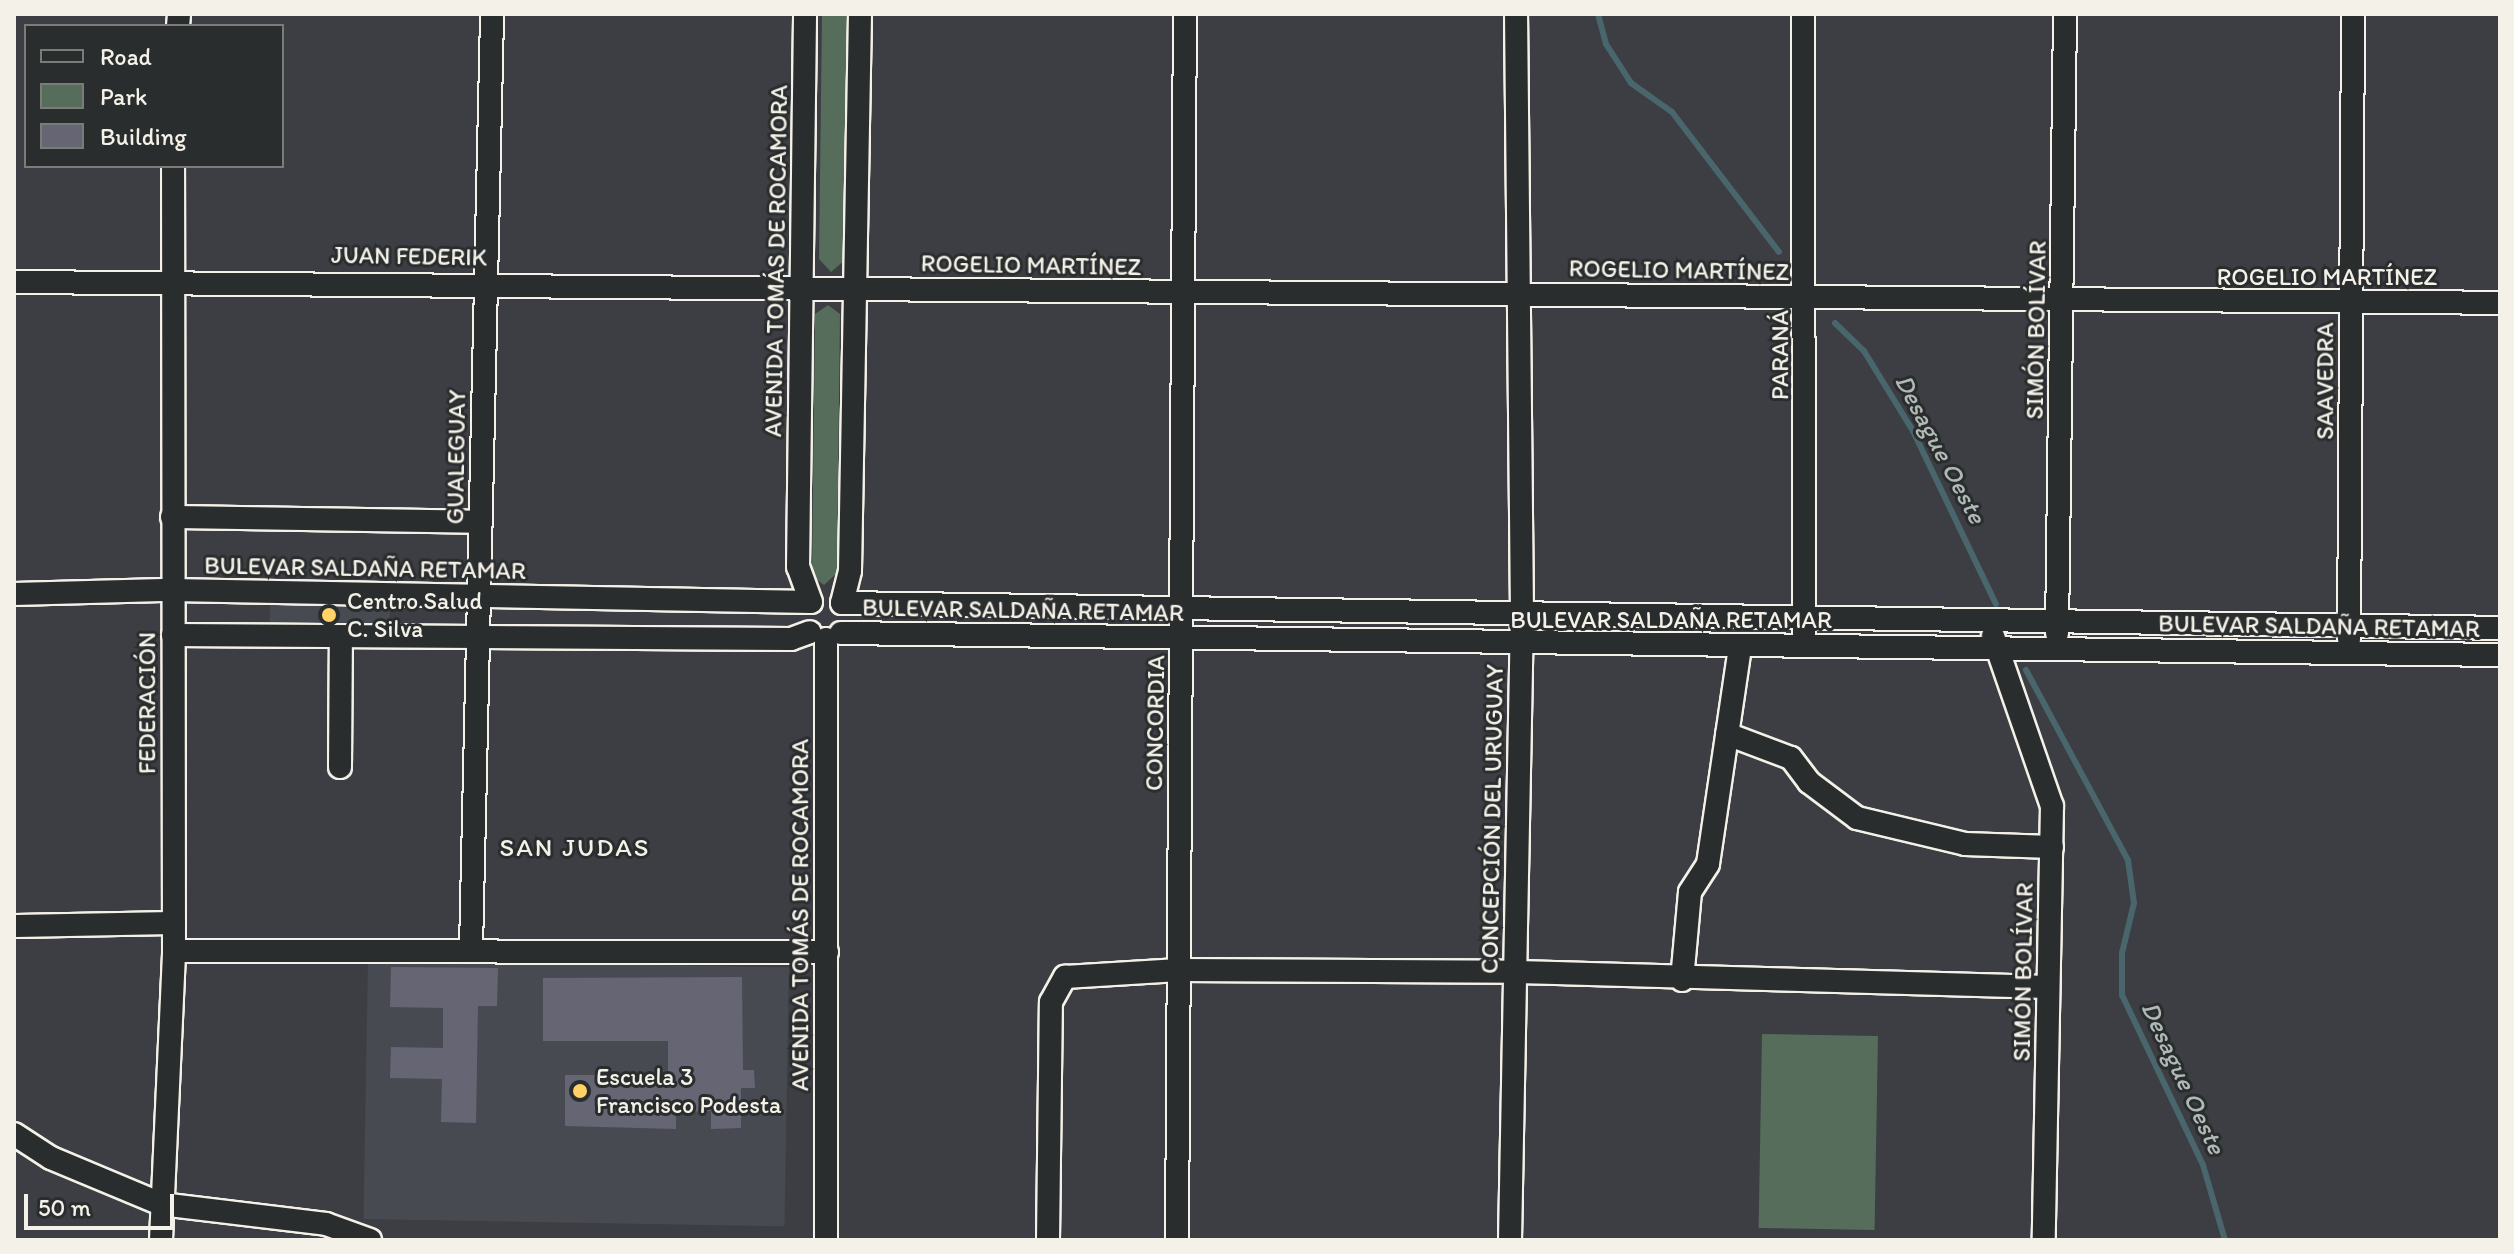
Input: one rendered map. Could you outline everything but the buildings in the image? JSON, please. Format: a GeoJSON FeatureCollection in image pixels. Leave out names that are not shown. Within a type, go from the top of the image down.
{"type":"FeatureCollection","features":[{"type":"Feature","properties":{"kind":"street","name":"GUALEGUAY"},"geometry":{"type":"LineString","coordinates":[[471,949],[492,14]]}},
{"type":"Feature","properties":{"kind":"street","name":"AVENIDA TOMÁS DE ROCAMORA"},"geometry":{"type":"LineString","coordinates":[[805,14],[804,290],[798,567],[811,602]]}},
{"type":"Feature","properties":{"kind":"street"},"geometry":{"type":"LineString","coordinates":[[842,603],[850,571],[860,14]]}},
{"type":"Feature","properties":{"kind":"street","name":"CONCORDIA"},"geometry":{"type":"LineString","coordinates":[[1177,1240],[1185,14]]}},
{"type":"Feature","properties":{"kind":"street","name":"CONCEPCIÓN DEL URUGUAY"},"geometry":{"type":"LineString","coordinates":[[1510,1240],[1522,614],[1516,14]]}},
{"type":"Feature","properties":{"kind":"street","name":"PARANÁ"},"geometry":{"type":"LineString","coordinates":[[1803,14],[1807,298],[1804,647]]}},
{"type":"Feature","properties":{"kind":"street","name":"SIMÓN BOLÍVAR"},"geometry":{"type":"LineString","coordinates":[[2057,647],[2065,14]]}},
{"type":"Feature","properties":{"kind":"street","name":"SAAVEDRA"},"geometry":{"type":"LineString","coordinates":[[2349,653],[2353,14]]}},
{"type":"Feature","properties":{"kind":"street","name":"FEDERACIÓN"},"geometry":{"type":"LineString","coordinates":[[161,1240],[174,951],[169,279],[173,168]]}},
{"type":"Feature","properties":{"kind":"street","name":"JUAN FEDERIK"},"geometry":{"type":"LineString","coordinates":[[14,282],[169,279],[857,289]]}},
{"type":"Feature","properties":{"kind":"street","name":"ROGELIO MARTÍNEZ"},"geometry":{"type":"LineString","coordinates":[[857,289],[2062,303],[2500,303]]}},
{"type":"Feature","properties":{"kind":"street"},"geometry":{"type":"LineString","coordinates":[[172,517],[481,522]]}},
{"type":"Feature","properties":{"kind":"street","name":"BULEVAR SALDAÑA RETAMAR"},"geometry":{"type":"LineString","coordinates":[[14,594],[172,590],[811,602],[827,596],[842,603],[2500,628]]}},
{"type":"Feature","properties":{"kind":"street"},"geometry":{"type":"LineString","coordinates":[[811,602],[804,617],[826,635]]}},
{"type":"Feature","properties":{"kind":"street","name":"BULEVAR SALDAÑA RETAMAR"},"geometry":{"type":"LineString","coordinates":[[826,635],[848,618],[842,603]]}},
{"type":"Feature","properties":{"kind":"street","name":"SIMÓN BOLÍVAR"},"geometry":{"type":"LineString","coordinates":[[1989,620],[1996,649],[2051,792],[2044,1240]]}},
{"type":"Feature","properties":{"kind":"street","name":"BULEVAR SALDAÑA RETAMAR"},"geometry":{"type":"LineString","coordinates":[[173,635],[791,639],[826,635],[1520,645],[2057,647],[2500,655]]}},
{"type":"Feature","properties":{"kind":"street","name":"AVENIDA TOMÁS DE ROCAMORA"},"geometry":{"type":"LineString","coordinates":[[826,635],[826,1240]]}},
{"type":"Feature","properties":{"kind":"street"},"geometry":{"type":"LineString","coordinates":[[340,767],[341,636]]}},
{"type":"Feature","properties":{"kind":"street"},"geometry":{"type":"LineString","coordinates":[[1682,980],[1690,892],[1708,864],[1740,647]]}},
{"type":"Feature","properties":{"kind":"street"},"geometry":{"type":"LineString","coordinates":[[1727,734],[1791,758],[1809,782],[1857,818],[1965,844],[2052,847]]}},
{"type":"Feature","properties":{"kind":"street"},"geometry":{"type":"LineString","coordinates":[[14,926],[174,923]]}},
{"type":"Feature","properties":{"kind":"street"},"geometry":{"type":"LineString","coordinates":[[174,951],[471,949],[827,952]]}},
{"type":"Feature","properties":{"kind":"street"},"geometry":{"type":"LineString","coordinates":[[1048,1240],[1053,991],[1065,977],[1179,970],[1517,972],[1682,980],[2048,987]]}},
{"type":"Feature","properties":{"kind":"street"},"geometry":{"type":"LineString","coordinates":[[14,1134],[101,1182],[161,1204],[326,1224],[370,1240]]}},
{"type":"Feature","properties":{"kind":"shaded area","name":"Centro Salud C. Silva"},"geometry":{"type":"Polygon","coordinates":[[[270,599],[390,601],[389,630],[269,628],[270,599]]]}},
{"type":"Feature","properties":{"kind":"shaded area","name":"Escuela 3 Francisco Podesta"},"geometry":{"type":"Polygon","coordinates":[[[368,960],[789,967],[784,1226],[363,1219],[368,960]]]}},
{"type":"Feature","properties":{"kind":"green space"},"geometry":{"type":"Polygon","coordinates":[[[822,14],[847,14],[845,260],[831,272],[819,259],[822,14]]]}},
{"type":"Feature","properties":{"kind":"green space"},"geometry":{"type":"Polygon","coordinates":[[[828,305],[840,314],[837,573],[824,585],[812,576],[815,314],[828,305]]]}},
{"type":"Feature","properties":{"kind":"green space"},"geometry":{"type":"Polygon","coordinates":[[[1762,1034],[1878,1036],[1875,1230],[1759,1228],[1762,1034]]]}},
{"type":"Feature","properties":{"kind":"waterway","name":"Desague Oeste"},"geometry":{"type":"LineString","coordinates":[[1598,14],[1606,44],[1631,83],[1672,112],[1779,252]]}},
{"type":"Feature","properties":{"kind":"waterway","name":"Desague Oeste"},"geometry":{"type":"LineString","coordinates":[[1835,323],[1864,351],[1913,431],[1996,604]]}},
{"type":"Feature","properties":{"kind":"waterway","name":"Desague Oeste"},"geometry":{"type":"LineString","coordinates":[[2026,670],[2128,860],[2134,903],[2122,953],[2122,995],[2203,1165],[2225,1240]]}},
{"type":"Feature","properties":{"kind":"place","name":"Centro Salud C. Silva"},"geometry":{"type":"Point","coordinates":[329,615]}},
{"type":"Feature","properties":{"kind":"place","name":"Escuela 3 Francisco Podesta"},"geometry":{"type":"Point","coordinates":[580,1091]}},
{"type":"Feature","properties":{"kind":"district","name":"SAN JUDAS"},"geometry":{"type":"Point","coordinates":[575,848]}}]}
